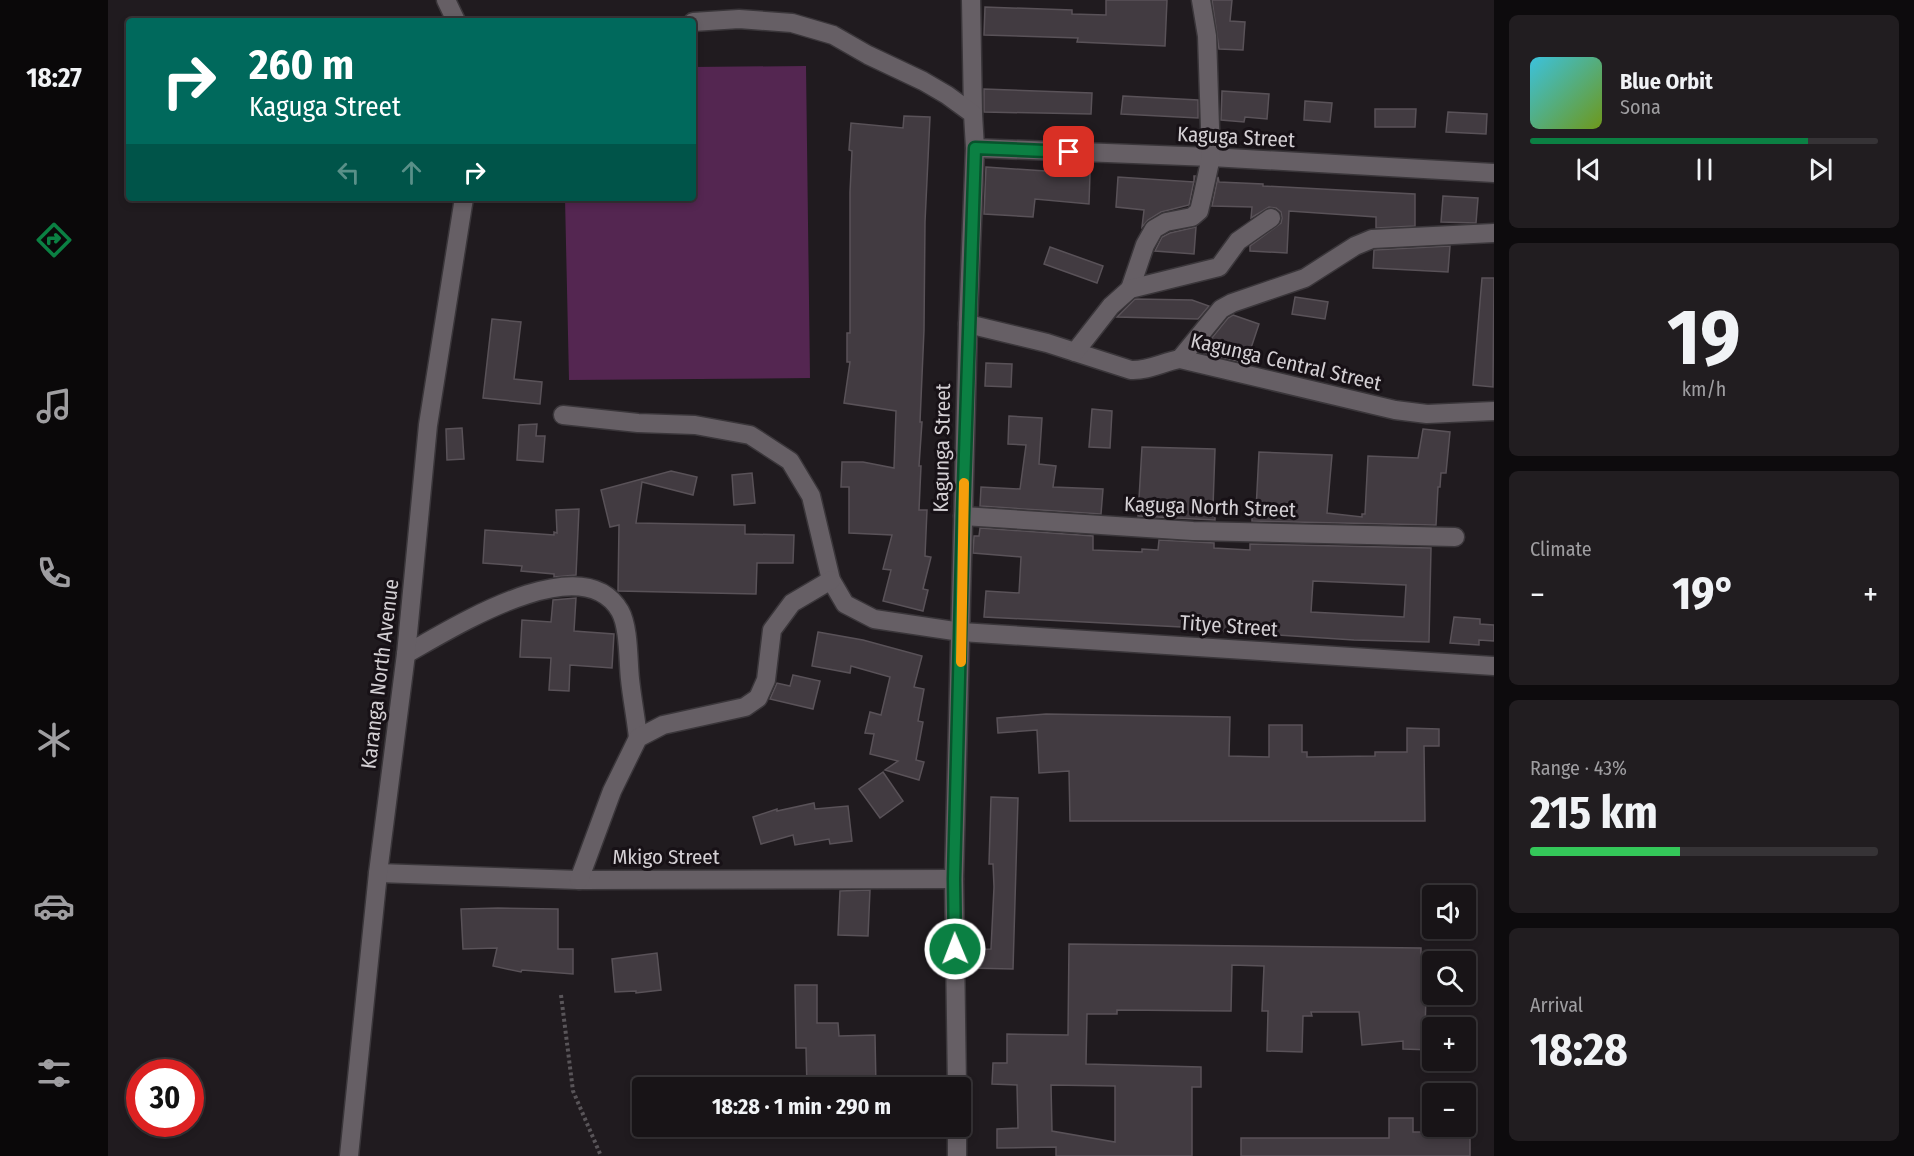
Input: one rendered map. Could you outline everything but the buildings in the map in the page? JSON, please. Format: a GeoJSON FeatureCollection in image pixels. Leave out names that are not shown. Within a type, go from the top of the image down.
{"type":"FeatureCollection","features":[{"type":"Feature","properties":{"kind":"street"},"geometry":{"type":"LineString","coordinates":[[446,0],[455,18]]}},
{"type":"Feature","properties":{"kind":"street","name":"Kagunga Street"},"geometry":{"type":"LineString","coordinates":[[957,1077],[954,879],[968,324],[975,148],[972,0]]}},
{"type":"Feature","properties":{"kind":"street"},"geometry":{"type":"LineString","coordinates":[[1130,289],[1145,245],[1154,229],[1166,222],[1192,217],[1198,211],[1211,157],[1207,36],[1200,0]]}},
{"type":"Feature","properties":{"kind":"street"},"geometry":{"type":"LineString","coordinates":[[696,22],[739,19],[792,23],[833,35],[868,55],[923,81],[973,114]]}},
{"type":"Feature","properties":{"kind":"street","name":"Kaguga Street"},"geometry":{"type":"LineString","coordinates":[[975,148],[1211,157],[1494,173]]}},
{"type":"Feature","properties":{"kind":"street","name":"Karanga North Avenue"},"geometry":{"type":"LineString","coordinates":[[349,1156],[378,873],[406,654],[428,425],[464,201]]}},
{"type":"Feature","properties":{"kind":"street"},"geometry":{"type":"LineString","coordinates":[[1074,352],[1111,306],[1130,289],[1219,267],[1238,241],[1271,218]]}},
{"type":"Feature","properties":{"kind":"street"},"geometry":{"type":"LineString","coordinates":[[1180,359],[1221,309],[1232,303],[1305,278],[1355,246],[1372,239],[1494,233]]}},
{"type":"Feature","properties":{"kind":"street","name":"Kagunga Central Street"},"geometry":{"type":"LineString","coordinates":[[968,324],[1074,352],[1131,370],[1141,370],[1164,361],[1180,359],[1395,410],[1428,414],[1494,411]]}},
{"type":"Feature","properties":{"kind":"street","name":"Titye Street"},"geometry":{"type":"LineString","coordinates":[[563,415],[638,423],[695,425],[750,435],[790,461],[811,495],[831,580],[845,604],[874,619],[961,632],[1494,666]]}},
{"type":"Feature","properties":{"kind":"street","name":"Kaguga North Street"},"geometry":{"type":"LineString","coordinates":[[963,516],[1193,531],[1455,537]]}},
{"type":"Feature","properties":{"kind":"street"},"geometry":{"type":"LineString","coordinates":[[638,738],[663,725],[745,706],[758,698],[766,680],[772,630],[792,603],[831,580]]}},
{"type":"Feature","properties":{"kind":"street"},"geometry":{"type":"LineString","coordinates":[[406,654],[498,604],[540,590],[576,585],[608,595],[621,613],[638,738],[612,790],[579,880]]}},
{"type":"Feature","properties":{"kind":"street","name":"Mkigo Street"},"geometry":{"type":"LineString","coordinates":[[378,873],[579,880],[954,879]]}},
{"type":"Feature","properties":{"kind":"street"},"geometry":{"type":"LineString","coordinates":[[957,1137],[957,1156]]}},
{"type":"Feature","properties":{"kind":"path"},"geometry":{"type":"LineString","coordinates":[[561,995],[573,1091],[601,1156]]}},
{"type":"Feature","properties":{"kind":"shaded area"},"geometry":{"type":"Polygon","coordinates":[[[806,66],[810,378],[569,380],[565,201],[696,201],[696,67],[806,66]]]}},
{"type":"Feature","properties":{"kind":"slow traffic"},"geometry":{"type":"LineString","coordinates":[[961,662],[964,483]]}},
{"type":"Feature","properties":{"kind":"route"},"geometry":{"type":"LineString","coordinates":[[955,949],[954,879],[963,516],[975,148],[1069,152]]}}]}
